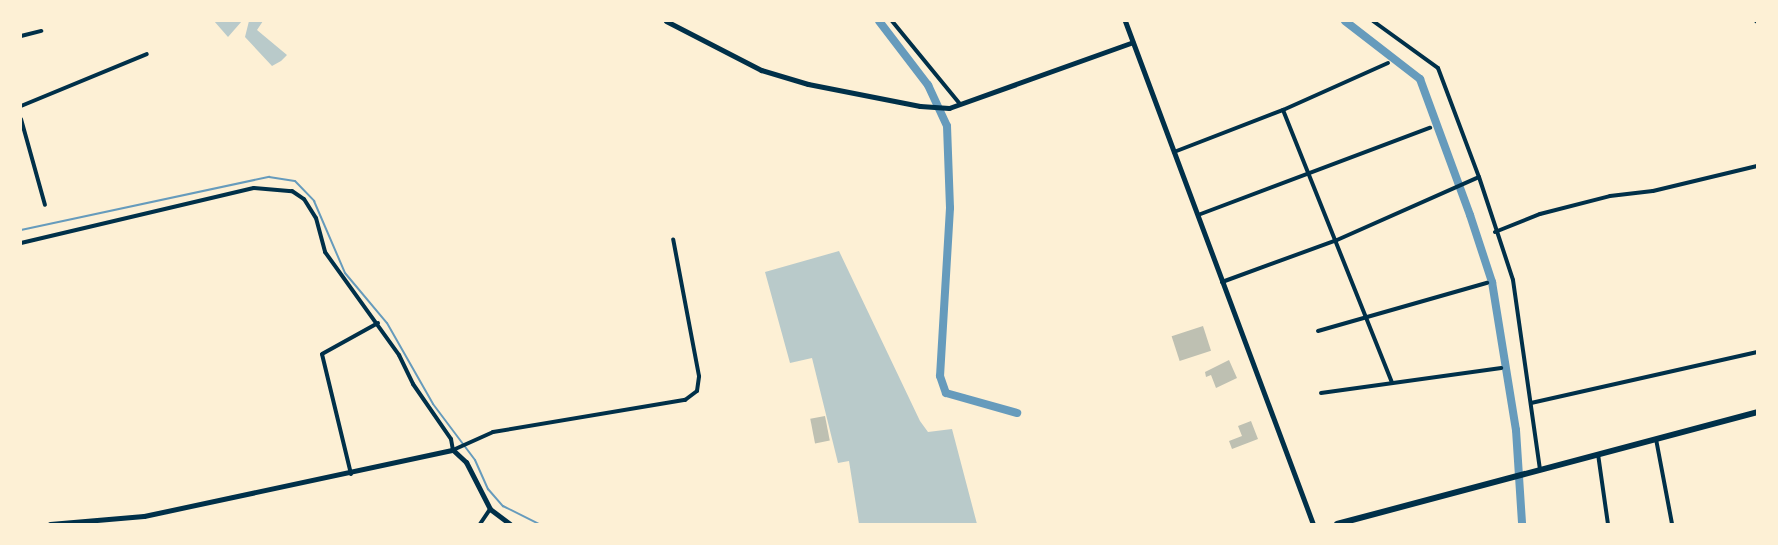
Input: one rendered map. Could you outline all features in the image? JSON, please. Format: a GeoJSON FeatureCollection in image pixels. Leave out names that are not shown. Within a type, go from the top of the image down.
{"type":"FeatureCollection","features":[{"type":"Feature","properties":{"kind":"main road"},"geometry":{"type":"LineString","coordinates":[[666,21],[761,70],[808,84],[922,106],[949,108],[962,106],[1133,42]]}},
{"type":"Feature","properties":{"kind":"main road"},"geometry":{"type":"LineString","coordinates":[[1125,21],[1312,524]]}},
{"type":"Feature","properties":{"kind":"main road"},"geometry":{"type":"LineString","coordinates":[[1337,524],[1757,412]]}},
{"type":"Feature","properties":{"kind":"main road"},"geometry":{"type":"LineString","coordinates":[[50,524],[144,516],[351,474],[455,448],[466,462],[490,509],[510,524]]}},
{"type":"Feature","properties":{"kind":"street"},"geometry":{"type":"LineString","coordinates":[[892,21],[962,106]]}},
{"type":"Feature","properties":{"kind":"street"},"geometry":{"type":"LineString","coordinates":[[1373,21],[1438,68],[1479,177],[1512,280],[1540,470]]}},
{"type":"Feature","properties":{"kind":"street"},"geometry":{"type":"LineString","coordinates":[[21,36],[41,31]]}},
{"type":"Feature","properties":{"kind":"street"},"geometry":{"type":"LineString","coordinates":[[21,106],[147,54]]}},
{"type":"Feature","properties":{"kind":"street"},"geometry":{"type":"LineString","coordinates":[[1173,152],[1283,110],[1388,63]]}},
{"type":"Feature","properties":{"kind":"street"},"geometry":{"type":"LineString","coordinates":[[1283,110],[1312,176],[1392,383]]}},
{"type":"Feature","properties":{"kind":"street"},"geometry":{"type":"LineString","coordinates":[[21,119],[45,204]]}},
{"type":"Feature","properties":{"kind":"street"},"geometry":{"type":"LineString","coordinates":[[1197,216],[1312,176],[1430,128]]}},
{"type":"Feature","properties":{"kind":"street"},"geometry":{"type":"LineString","coordinates":[[1495,232],[1540,214],[1610,196],[1653,191],[1757,166]]}},
{"type":"Feature","properties":{"kind":"street"},"geometry":{"type":"LineString","coordinates":[[1221,282],[1337,240],[1479,177]]}},
{"type":"Feature","properties":{"kind":"street"},"geometry":{"type":"LineString","coordinates":[[21,243],[254,188],[292,191],[304,199],[316,218],[325,252],[378,323],[455,448],[493,432],[685,400],[697,391],[699,376],[673,239]]}},
{"type":"Feature","properties":{"kind":"street"},"geometry":{"type":"LineString","coordinates":[[1318,331],[1367,315],[1487,283]]}},
{"type":"Feature","properties":{"kind":"street"},"geometry":{"type":"LineString","coordinates":[[351,474],[322,354],[378,323]]}},
{"type":"Feature","properties":{"kind":"street"},"geometry":{"type":"LineString","coordinates":[[1531,403],[1757,352]]}},
{"type":"Feature","properties":{"kind":"street"},"geometry":{"type":"LineString","coordinates":[[1322,393],[1501,368]]}},
{"type":"Feature","properties":{"kind":"street"},"geometry":{"type":"LineString","coordinates":[[1655,439],[1672,524]]}},
{"type":"Feature","properties":{"kind":"street"},"geometry":{"type":"LineString","coordinates":[[1597,454],[1608,524]]}},
{"type":"Feature","properties":{"kind":"street"},"geometry":{"type":"LineString","coordinates":[[480,524],[490,509]]}},
{"type":"Feature","properties":{"kind":"shaded area"},"geometry":{"type":"Polygon","coordinates":[[[214,21],[242,21],[228,37],[214,21]]]}},
{"type":"Feature","properties":{"kind":"shaded area"},"geometry":{"type":"Polygon","coordinates":[[[249,21],[263,21],[257,30],[287,55],[281,61],[272,66],[245,37],[249,21]]]}},
{"type":"Feature","properties":{"kind":"shaded area"},"geometry":{"type":"Polygon","coordinates":[[[839,251],[920,421],[928,432],[952,429],[977,524],[859,524],[849,461],[838,463],[812,358],[790,363],[765,272],[839,251]]]}},
{"type":"Feature","properties":{"kind":"building"},"geometry":{"type":"Polygon","coordinates":[[[1203,326],[1211,351],[1180,361],[1172,336],[1203,326]]]}},
{"type":"Feature","properties":{"kind":"building"},"geometry":{"type":"Polygon","coordinates":[[[1229,360],[1237,378],[1216,388],[1211,375],[1206,377],[1205,372],[1229,360]]]}},
{"type":"Feature","properties":{"kind":"building"},"geometry":{"type":"Polygon","coordinates":[[[825,416],[830,441],[815,443],[810,419],[825,416]]]}},
{"type":"Feature","properties":{"kind":"building"},"geometry":{"type":"Polygon","coordinates":[[[1251,421],[1258,439],[1232,449],[1229,441],[1242,436],[1238,426],[1251,421]]]}},
{"type":"Feature","properties":{"kind":"waterway"},"geometry":{"type":"LineString","coordinates":[[879,21],[928,85],[947,126],[950,208],[940,376],[946,393],[1017,413]]}},
{"type":"Feature","properties":{"kind":"waterway"},"geometry":{"type":"LineString","coordinates":[[1345,21],[1420,79],[1470,215],[1492,282],[1516,430],[1522,524]]}},
{"type":"Feature","properties":{"kind":"waterway"},"geometry":{"type":"LineString","coordinates":[[21,230],[269,177],[295,181],[314,201],[345,273],[387,323],[433,404],[475,460],[488,489],[503,506],[539,524]]}}]}
